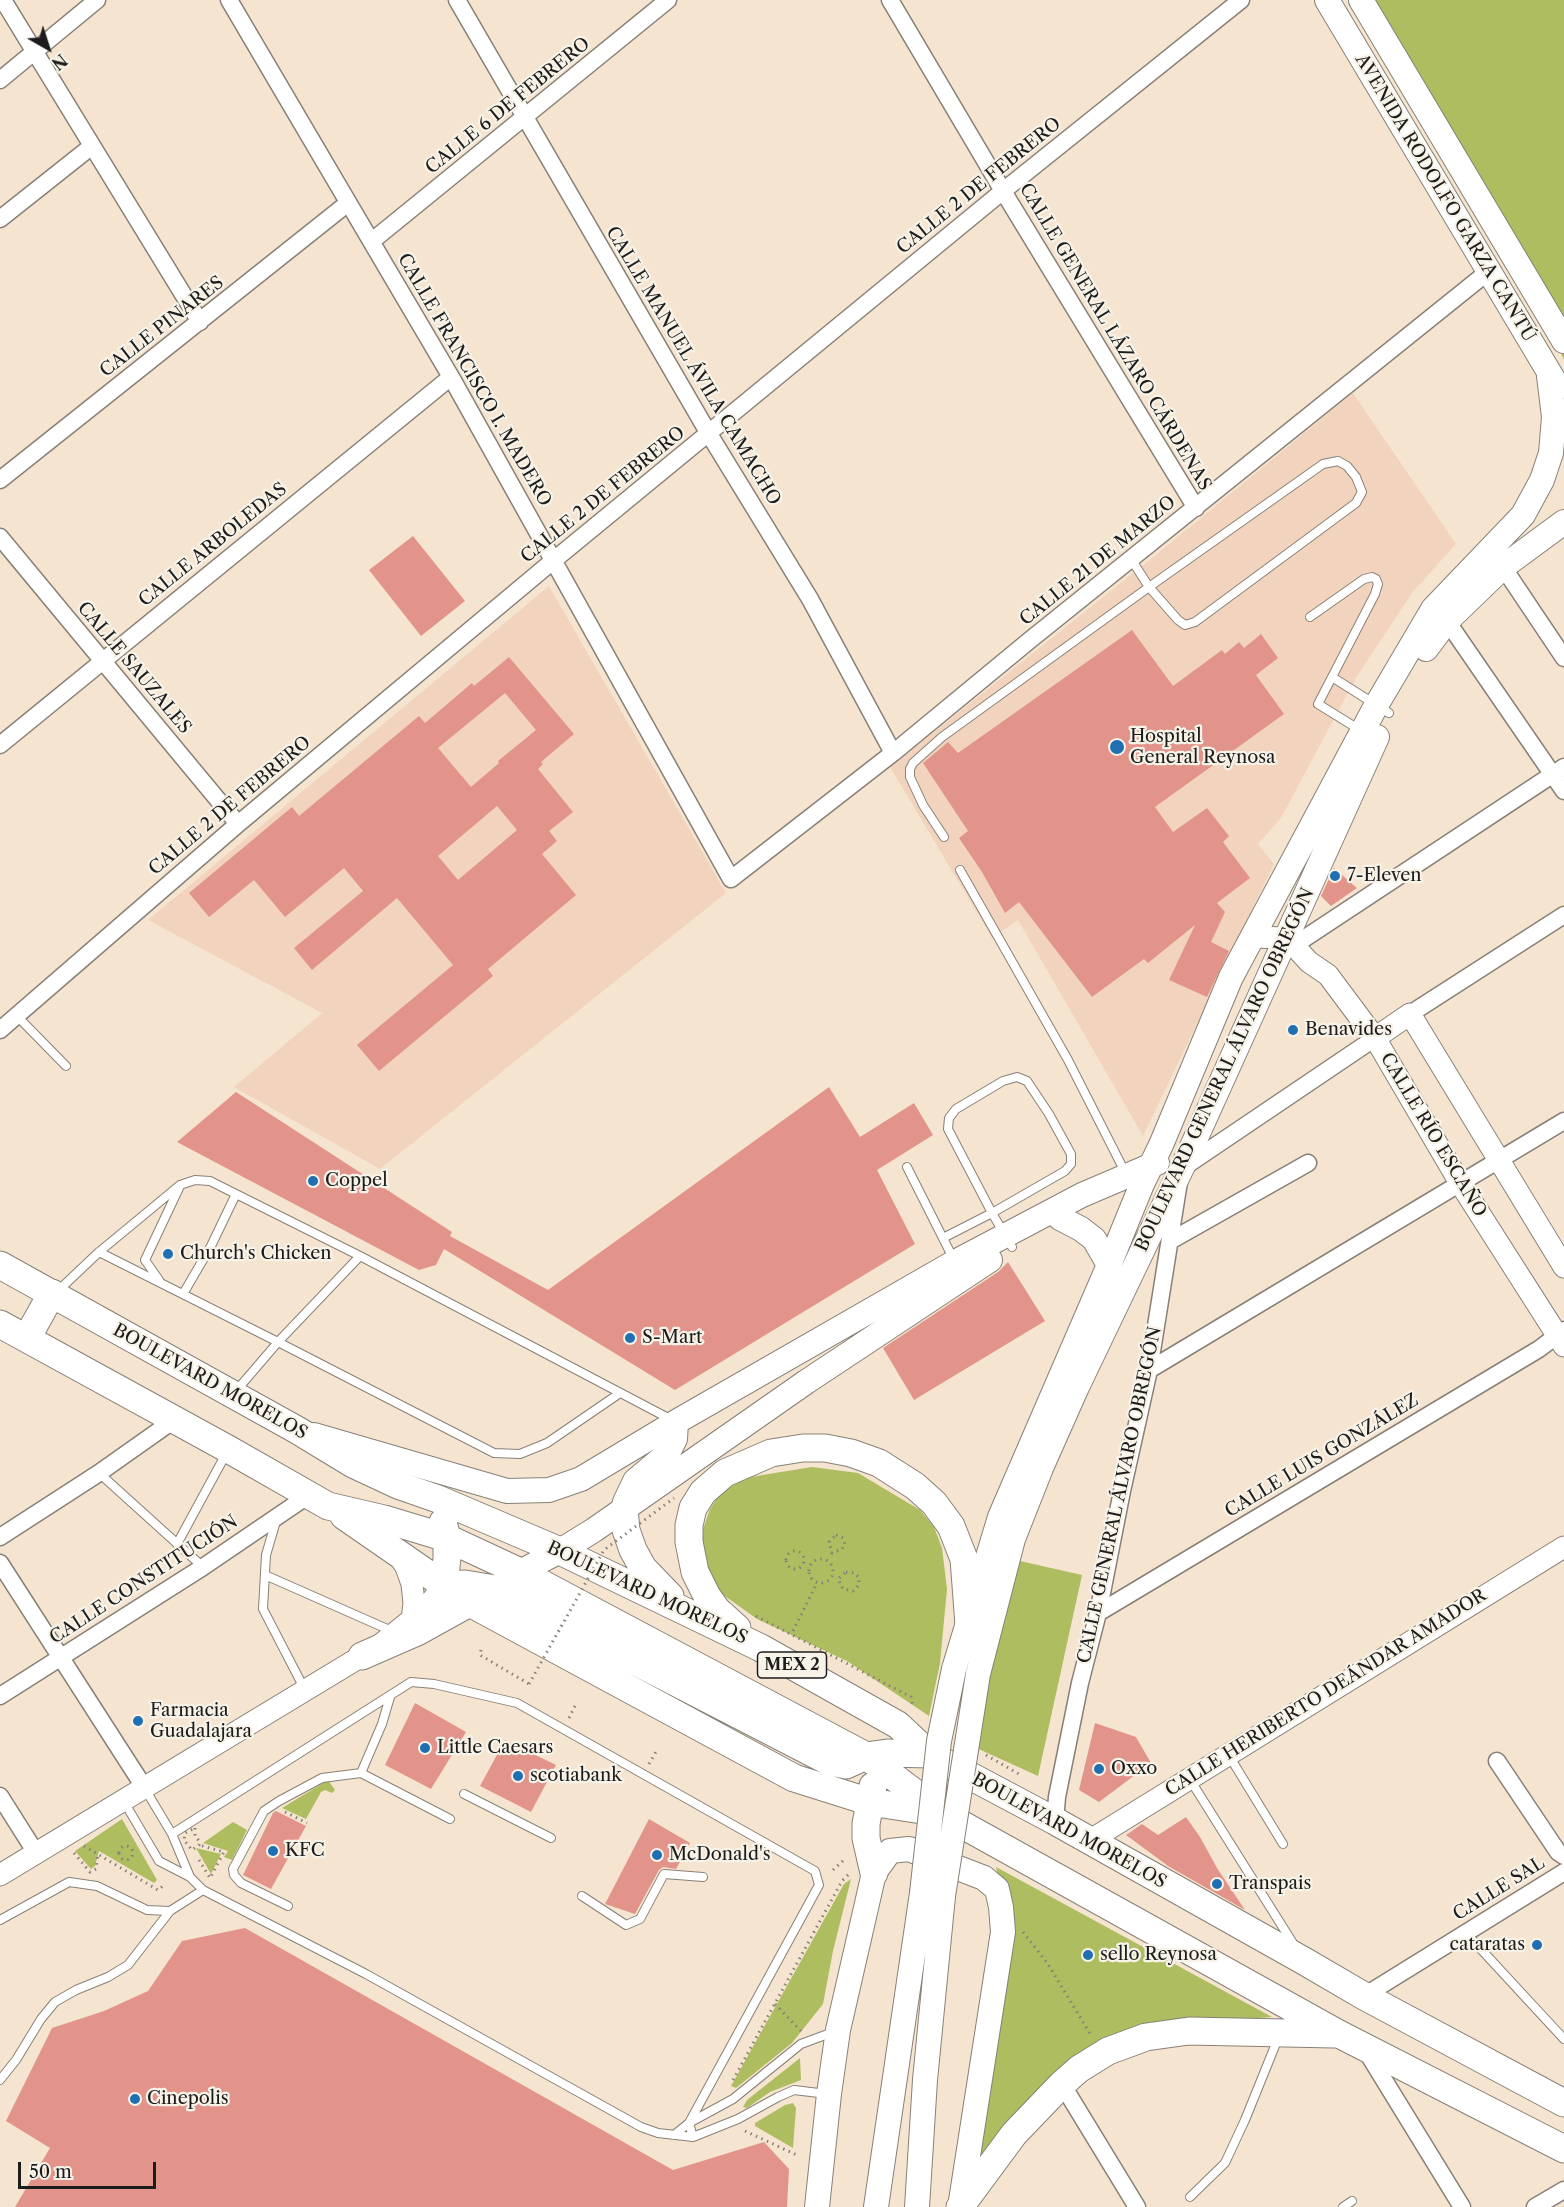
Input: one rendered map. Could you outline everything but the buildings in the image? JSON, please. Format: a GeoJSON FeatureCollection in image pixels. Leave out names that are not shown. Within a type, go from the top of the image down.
{"type":"FeatureCollection","features":[{"type":"Feature","properties":{"kind":"main road","name":"AVENIDA RODOLFO GARZA CANTÚ"},"geometry":{"type":"LineString","coordinates":[[1327,0],[1550,376],[1564,395]]}},
{"type":"Feature","properties":{"kind":"main road","name":"AVENIDA RODOLFO GARZA CANTÚ"},"geometry":{"type":"LineString","coordinates":[[1361,0],[1564,341]]}},
{"type":"Feature","properties":{"kind":"main road"},"geometry":{"type":"LineString","coordinates":[[1498,557],[1542,480],[1551,453],[1554,417],[1550,376]]}},
{"type":"Feature","properties":{"kind":"main road","name":"BOULEVARD GENERAL ÁLVARO OBREGÓN"},"geometry":{"type":"LineString","coordinates":[[933,1894],[939,1741],[954,1669],[1000,1517],[1109,1265],[1140,1175],[1161,1145],[1230,977],[1383,708],[1440,615],[1498,557],[1564,522]]}},
{"type":"Feature","properties":{"kind":"main road","name":"BOULEVARD GENERAL ÁLVARO OBREGÓN"},"geometry":{"type":"LineString","coordinates":[[933,1894],[978,1674],[1013,1539],[1077,1387],[1290,942],[1369,736]]}},
{"type":"Feature","properties":{"kind":"main road"},"geometry":{"type":"LineString","coordinates":[[297,1430],[507,1491],[549,1490],[581,1479],[676,1422],[1009,1241],[1082,1195],[1186,1160]]}},
{"type":"Feature","properties":{"kind":"main road"},"geometry":{"type":"LineString","coordinates":[[1009,1241],[1060,1218],[1140,1175]]}},
{"type":"Feature","properties":{"kind":"main road"},"geometry":{"type":"LineString","coordinates":[[1060,1218],[1081,1228],[1094,1239],[1109,1265]]}},
{"type":"Feature","properties":{"kind":"main road","name":"BOULEVARD MORELOS"},"geometry":{"type":"LineString","coordinates":[[0,1264],[297,1430],[353,1464],[398,1485],[438,1499],[560,1551],[761,1648],[898,1725],[929,1754],[1055,1821],[1364,1996],[1564,2102]]}},
{"type":"Feature","properties":{"kind":"main road"},"geometry":{"type":"LineString","coordinates":[[362,1656],[417,1632],[560,1551],[806,1382],[959,1269]]}},
{"type":"Feature","properties":{"kind":"main road"},"geometry":{"type":"LineString","coordinates":[[27,1338],[52,1293]]}},
{"type":"Feature","properties":{"kind":"main road","name":"BOULEVARD MORELOS"},"geometry":{"type":"LineString","coordinates":[[0,1324],[318,1501],[447,1538],[520,1572],[866,1756],[944,1814],[1351,2040],[1564,2149]]}},
{"type":"Feature","properties":{"kind":"main road"},"geometry":{"type":"LineString","coordinates":[[676,1422],[703,1421],[772,1389],[806,1382]]}},
{"type":"Feature","properties":{"kind":"main road"},"geometry":{"type":"LineString","coordinates":[[676,1422],[675,1439],[667,1454],[635,1481],[624,1509],[626,1530],[643,1568],[669,1595],[692,1614]]}},
{"type":"Feature","properties":{"kind":"main road"},"geometry":{"type":"LineString","coordinates":[[761,1648],[717,1610],[706,1596],[695,1572],[691,1556],[689,1525],[693,1508],[703,1492],[712,1484],[739,1467],[788,1449],[825,1448],[851,1453],[879,1463],[915,1486],[934,1503],[951,1526],[964,1559],[969,1624]]}},
{"type":"Feature","properties":{"kind":"main road"},"geometry":{"type":"LineString","coordinates":[[438,1499],[447,1538],[444,1586]]}},
{"type":"Feature","properties":{"kind":"main road"},"geometry":{"type":"LineString","coordinates":[[318,1501],[396,1551],[470,1603],[794,1778],[870,1802],[944,1814]]}},
{"type":"Feature","properties":{"kind":"main road"},"geometry":{"type":"LineString","coordinates":[[444,1586],[465,1584],[495,1589],[830,1762],[846,1765],[866,1756],[887,1753],[929,1754]]}},
{"type":"Feature","properties":{"kind":"main road"},"geometry":{"type":"LineString","coordinates":[[817,2207],[829,2094],[864,1871],[874,1780],[866,1756]]}},
{"type":"Feature","properties":{"kind":"main road"},"geometry":{"type":"LineString","coordinates":[[864,1871],[890,1851],[909,1849],[984,1878],[997,1889],[1003,1932],[960,2207]]}},
{"type":"Feature","properties":{"kind":"main road"},"geometry":{"type":"LineString","coordinates":[[876,2207],[933,1894]]}},
{"type":"Feature","properties":{"kind":"main road"},"geometry":{"type":"LineString","coordinates":[[917,2207],[933,1894]]}},
{"type":"Feature","properties":{"kind":"main road"},"geometry":{"type":"LineString","coordinates":[[960,2207],[1014,2134],[1062,2084],[1079,2069],[1108,2051],[1146,2037],[1189,2031],[1280,2033],[1351,2040]]}},
{"type":"Feature","properties":{"kind":"street"},"geometry":{"type":"LineString","coordinates":[[3,0],[200,322]]}},
{"type":"Feature","properties":{"kind":"street"},"geometry":{"type":"LineString","coordinates":[[0,80],[97,0]]}},
{"type":"Feature","properties":{"kind":"street","name":"CALLE FRANCISCO I. MADERO"},"geometry":{"type":"LineString","coordinates":[[229,0],[451,377],[731,879]]}},
{"type":"Feature","properties":{"kind":"street","name":"CALLE MANUEL ÁVILA CAMACHO"},"geometry":{"type":"LineString","coordinates":[[457,0],[710,434],[810,599],[893,753]]}},
{"type":"Feature","properties":{"kind":"street","name":"CALLE 6 DE FEBRERO"},"geometry":{"type":"LineString","coordinates":[[372,241],[668,0]]}},
{"type":"Feature","properties":{"kind":"street","name":"CALLE GENERAL LÁZARO CÁRDENAS"},"geometry":{"type":"LineString","coordinates":[[890,0],[1196,508]]}},
{"type":"Feature","properties":{"kind":"street","name":"CALLE 2 DE FEBRERO"},"geometry":{"type":"LineString","coordinates":[[0,1030],[238,824],[554,560],[1003,191],[1240,0]]}},
{"type":"Feature","properties":{"kind":"street"},"geometry":{"type":"LineString","coordinates":[[0,219],[92,146]]}},
{"type":"Feature","properties":{"kind":"street","name":"CALLE PINARES"},"geometry":{"type":"LineString","coordinates":[[0,480],[348,203]]}},
{"type":"Feature","properties":{"kind":"street","name":"CALLE 21 DE MARZO"},"geometry":{"type":"LineString","coordinates":[[731,879],[893,753],[1489,271]]}},
{"type":"Feature","properties":{"kind":"street","name":"CALLE ARBOLEDAS"},"geometry":{"type":"LineString","coordinates":[[0,745],[451,377]]}},
{"type":"Feature","properties":{"kind":"street","name":"CALLE SAUZALES"},"geometry":{"type":"LineString","coordinates":[[0,537],[238,824]]}},
{"type":"Feature","properties":{"kind":"street"},"geometry":{"type":"LineString","coordinates":[[1498,557],[1564,658]]}},
{"type":"Feature","properties":{"kind":"street"},"geometry":{"type":"LineString","coordinates":[[1440,615],[1559,771],[1564,791]]}},
{"type":"Feature","properties":{"kind":"street"},"geometry":{"type":"LineString","coordinates":[[1251,937],[1290,942],[1559,771]]}},
{"type":"Feature","properties":{"kind":"street"},"geometry":{"type":"LineString","coordinates":[[1186,1160],[1215,1145],[1410,1014],[1564,915]]}},
{"type":"Feature","properties":{"kind":"street","name":"CALLE RÍO ESCAÑO"},"geometry":{"type":"LineString","coordinates":[[1290,942],[1309,962],[1328,975],[1375,1038],[1461,1183],[1562,1336]]}},
{"type":"Feature","properties":{"kind":"street"},"geometry":{"type":"LineString","coordinates":[[1410,1014],[1564,1267]]}},
{"type":"Feature","properties":{"kind":"street"},"geometry":{"type":"LineString","coordinates":[[1149,1370],[1564,1121]]}},
{"type":"Feature","properties":{"kind":"street","name":"CALLE GENERAL ÁLVARO OBREGÓN"},"geometry":{"type":"LineString","coordinates":[[1055,1821],[1057,1797],[1080,1683],[1098,1613],[1149,1370],[1186,1160]]}},
{"type":"Feature","properties":{"kind":"street"},"geometry":{"type":"LineString","coordinates":[[1170,1241],[1308,1163]]}},
{"type":"Feature","properties":{"kind":"street","name":"CALLE LUIS GONZÁLEZ"},"geometry":{"type":"LineString","coordinates":[[1098,1613],[1562,1336]]}},
{"type":"Feature","properties":{"kind":"street"},"geometry":{"type":"LineString","coordinates":[[0,1537],[99,1473],[174,1420]]}},
{"type":"Feature","properties":{"kind":"street","name":"CALLE CONSTITUCIÓN"},"geometry":{"type":"LineString","coordinates":[[0,1696],[203,1567],[277,1517],[318,1501]]}},
{"type":"Feature","properties":{"kind":"street","name":"CALLE HERIBERTO DEÁNDAR AMADOR"},"geometry":{"type":"LineString","coordinates":[[1089,1841],[1564,1547]]}},
{"type":"Feature","properties":{"kind":"street"},"geometry":{"type":"LineString","coordinates":[[396,1551],[406,1567],[412,1584],[414,1603],[404,1627]]}},
{"type":"Feature","properties":{"kind":"street"},"geometry":{"type":"LineString","coordinates":[[0,1563],[144,1787]]}},
{"type":"Feature","properties":{"kind":"street"},"geometry":{"type":"LineString","coordinates":[[0,1875],[362,1656],[404,1627],[426,1608],[444,1586]]}},
{"type":"Feature","properties":{"kind":"street"},"geometry":{"type":"LineString","coordinates":[[1497,1761],[1558,1852],[1564,1856]]}},
{"type":"Feature","properties":{"kind":"street"},"geometry":{"type":"LineString","coordinates":[[0,1796],[36,1853]]}},
{"type":"Feature","properties":{"kind":"street","name":"CALLE SAL"},"geometry":{"type":"LineString","coordinates":[[1364,1996],[1564,1872]]}},
{"type":"Feature","properties":{"kind":"street"},"geometry":{"type":"LineString","coordinates":[[1351,2040],[1462,2207]]}},
{"type":"Feature","properties":{"kind":"street"},"geometry":{"type":"LineString","coordinates":[[1062,2084],[1137,2207]]}},
{"type":"Feature","properties":{"kind":"street"},"geometry":{"type":"LineString","coordinates":[[1535,2207],[1564,2190]]}},
{"type":"Feature","properties":{"kind":"lane"},"geometry":{"type":"LineString","coordinates":[[944,837],[923,805],[910,777],[913,763],[942,737],[1149,587],[1323,464],[1338,461],[1347,466],[1356,477],[1362,492],[1356,503],[1196,622],[1185,625],[1178,620],[1149,587],[1131,559]]}},
{"type":"Feature","properties":{"kind":"lane"},"geometry":{"type":"LineString","coordinates":[[1310,617],[1364,579],[1372,577],[1376,579],[1378,584],[1375,594],[1318,704],[1369,736]]}},
{"type":"Feature","properties":{"kind":"lane"},"geometry":{"type":"LineString","coordinates":[[1332,677],[1383,708]]}},
{"type":"Feature","properties":{"kind":"lane"},"geometry":{"type":"LineString","coordinates":[[960,870],[1068,1059],[1140,1175]]}},
{"type":"Feature","properties":{"kind":"lane"},"geometry":{"type":"LineString","coordinates":[[16,1016],[66,1065]]}},
{"type":"Feature","properties":{"kind":"lane"},"geometry":{"type":"LineString","coordinates":[[943,1238],[992,1213],[1065,1171],[1071,1164],[1071,1154],[1049,1114],[1027,1081],[1017,1077],[1003,1081],[956,1109],[950,1118],[948,1129],[992,1213],[1009,1241]]}},
{"type":"Feature","properties":{"kind":"lane"},"geometry":{"type":"LineString","coordinates":[[908,1167],[959,1269]]}},
{"type":"Feature","properties":{"kind":"lane"},"geometry":{"type":"LineString","coordinates":[[52,1293],[61,1288],[99,1252],[180,1185],[195,1180],[210,1181],[360,1256],[676,1422]]}},
{"type":"Feature","properties":{"kind":"lane"},"geometry":{"type":"LineString","coordinates":[[160,1283],[145,1260],[180,1185]]}},
{"type":"Feature","properties":{"kind":"lane"},"geometry":{"type":"LineString","coordinates":[[183,1294],[236,1194]]}},
{"type":"Feature","properties":{"kind":"lane"},"geometry":{"type":"LineString","coordinates":[[99,1252],[494,1454],[520,1454],[547,1443],[620,1393]]}},
{"type":"Feature","properties":{"kind":"lane"},"geometry":{"type":"LineString","coordinates":[[232,1395],[278,1342],[360,1256]]}},
{"type":"Feature","properties":{"kind":"lane"},"geometry":{"type":"LineString","coordinates":[[177,1544],[228,1449]]}},
{"type":"Feature","properties":{"kind":"lane"},"geometry":{"type":"LineString","coordinates":[[99,1473],[203,1567]]}},
{"type":"Feature","properties":{"kind":"lane"},"geometry":{"type":"LineString","coordinates":[[277,1517],[267,1547],[263,1603],[265,1616],[305,1690]]}},
{"type":"Feature","properties":{"kind":"lane"},"geometry":{"type":"LineString","coordinates":[[265,1575],[404,1627]]}},
{"type":"Feature","properties":{"kind":"lane"},"geometry":{"type":"LineString","coordinates":[[172,1834],[411,1682],[434,1684],[517,1703],[815,1871],[819,1886],[689,2123],[693,2138]]}},
{"type":"Feature","properties":{"kind":"lane"},"geometry":{"type":"LineString","coordinates":[[361,1773],[382,1724],[390,1697]]}},
{"type":"Feature","properties":{"kind":"lane"},"geometry":{"type":"LineString","coordinates":[[1228,1754],[1283,1844]]}},
{"type":"Feature","properties":{"kind":"lane"},"geometry":{"type":"LineString","coordinates":[[288,1906],[241,1883],[234,1875],[233,1869],[264,1811],[322,1778],[361,1773],[450,1819]]}},
{"type":"Feature","properties":{"kind":"lane"},"geometry":{"type":"LineString","coordinates":[[1188,1778],[1304,1960]]}},
{"type":"Feature","properties":{"kind":"lane"},"geometry":{"type":"LineString","coordinates":[[144,1787],[172,1834],[190,1876],[203,1890],[366,1974],[641,2127],[658,2133],[693,2138],[738,2119],[794,2090],[829,2094]]}},
{"type":"Feature","properties":{"kind":"lane"},"geometry":{"type":"LineString","coordinates":[[464,1794],[551,1838]]}},
{"type":"Feature","properties":{"kind":"lane"},"geometry":{"type":"LineString","coordinates":[[123,1800],[159,1861],[190,1876]]}},
{"type":"Feature","properties":{"kind":"lane"},"geometry":{"type":"LineString","coordinates":[[582,1896],[626,1925],[640,1919],[664,1874],[702,1877]]}},
{"type":"Feature","properties":{"kind":"lane"},"geometry":{"type":"LineString","coordinates":[[0,1920],[69,1882],[97,1886],[147,1910],[170,1911]]}},
{"type":"Feature","properties":{"kind":"lane"},"geometry":{"type":"LineString","coordinates":[[0,2079],[16,2060],[41,2019],[55,2002],[128,1965],[170,1911],[203,1890]]}},
{"type":"Feature","properties":{"kind":"lane"},"geometry":{"type":"LineString","coordinates":[[1465,1932],[1564,2039]]}},
{"type":"Feature","properties":{"kind":"lane"},"geometry":{"type":"LineString","coordinates":[[674,2135],[689,2123],[733,2099],[803,2043],[838,2030]]}},
{"type":"Feature","properties":{"kind":"lane"},"geometry":{"type":"LineString","coordinates":[[1190,2197],[1225,2163],[1280,2033]]}},
{"type":"Feature","properties":{"kind":"lane"},"geometry":{"type":"LineString","coordinates":[[1343,2207],[1352,2201]]}},
{"type":"Feature","properties":{"kind":"path"},"geometry":{"type":"LineString","coordinates":[[480,1653],[529,1684],[604,1550],[675,1498]]}},
{"type":"Feature","properties":{"kind":"path"},"geometry":{"type":"LineString","coordinates":[[827,1560],[832,1553],[843,1547],[844,1540],[841,1536],[836,1535],[830,1539],[832,1553]]}},
{"type":"Feature","properties":{"kind":"path"},"geometry":{"type":"LineString","coordinates":[[804,1565],[802,1555],[798,1551],[791,1551],[786,1555],[785,1560],[790,1568],[795,1569],[804,1565],[809,1567]]}},
{"type":"Feature","properties":{"kind":"path"},"geometry":{"type":"LineString","coordinates":[[815,1560],[827,1560],[832,1566],[832,1576],[825,1583],[817,1582],[811,1578],[809,1567],[815,1560]]}},
{"type":"Feature","properties":{"kind":"path"},"geometry":{"type":"LineString","coordinates":[[832,1576],[838,1579],[846,1591],[853,1591],[859,1585],[859,1578],[852,1572],[846,1572],[838,1579]]}},
{"type":"Feature","properties":{"kind":"path"},"geometry":{"type":"LineString","coordinates":[[793,1631],[817,1582]]}},
{"type":"Feature","properties":{"kind":"path"},"geometry":{"type":"LineString","coordinates":[[568,1720],[576,1704]]}},
{"type":"Feature","properties":{"kind":"path"},"geometry":{"type":"LineString","coordinates":[[649,1766],[657,1750]]}},
{"type":"Feature","properties":{"kind":"path"},"geometry":{"type":"LineString","coordinates":[[272,1806],[308,1823]]}},
{"type":"Feature","properties":{"kind":"path"},"geometry":{"type":"LineString","coordinates":[[81,1844],[158,1890],[163,1886]]}},
{"type":"Feature","properties":{"kind":"path"},"geometry":{"type":"LineString","coordinates":[[198,1859],[210,1878],[224,1852],[199,1845]]}},
{"type":"Feature","properties":{"kind":"path"},"geometry":{"type":"LineString","coordinates":[[126,1846],[131,1848],[132,1856],[129,1859],[122,1858],[120,1849],[126,1846]]}},
{"type":"Feature","properties":{"kind":"path"},"geometry":{"type":"LineString","coordinates":[[72,1850],[90,1872],[96,1869],[99,1854]]}},
{"type":"Feature","properties":{"kind":"path"},"geometry":{"type":"LineString","coordinates":[[833,1870],[846,1858]]}},
{"type":"Feature","properties":{"kind":"path"},"geometry":{"type":"LineString","coordinates":[[733,2081],[842,1881],[864,1871]]}},
{"type":"Feature","properties":{"kind":"path"},"geometry":{"type":"LineString","coordinates":[[1022,1930],[1048,1964],[1097,2046]]}},
{"type":"Feature","properties":{"kind":"path"},"geometry":{"type":"LineString","coordinates":[[775,2004],[802,2031]]}},
{"type":"Feature","properties":{"kind":"path"},"geometry":{"type":"LineString","coordinates":[[745,2131],[799,2156]]}},
{"type":"Feature","properties":{"kind":"shaded area","name":"Hospital General Reynosa"},"geometry":{"type":"Polygon","coordinates":[[[1353,393],[1456,544],[1412,593],[1357,676],[1281,818],[1258,844],[1274,864],[1143,1136],[1018,920],[992,938],[890,767],[1157,554],[1353,393]]]}},
{"type":"Feature","properties":{"kind":"shaded area"},"geometry":{"type":"Polygon","coordinates":[[[549,586],[726,893],[380,1169],[234,1087],[322,1013],[148,920],[549,586]]]}},
{"type":"Feature","properties":{"kind":"green space"},"geometry":{"type":"Polygon","coordinates":[[[1362,0],[1564,0],[1564,360],[1551,331],[1362,0]]]}},
{"type":"Feature","properties":{"kind":"green space"},"geometry":{"type":"Polygon","coordinates":[[[812,1467],[858,1473],[920,1510],[934,1527],[942,1548],[947,1589],[940,1663],[929,1716],[847,1661],[757,1619],[708,1584],[703,1560],[702,1532],[710,1509],[719,1495],[744,1478],[812,1467]]]}},
{"type":"Feature","properties":{"kind":"green space"},"geometry":{"type":"Polygon","coordinates":[[[1011,1559],[1082,1575],[1038,1776],[972,1746],[1011,1559]]]}},
{"type":"Feature","properties":{"kind":"green space"},"geometry":{"type":"Polygon","coordinates":[[[328,1780],[335,1790],[332,1793],[325,1790],[321,1792],[306,1819],[282,1808],[328,1780]]]}},
{"type":"Feature","properties":{"kind":"green space"},"geometry":{"type":"Polygon","coordinates":[[[122,1819],[157,1880],[154,1883],[99,1851],[95,1866],[91,1869],[75,1851],[122,1819]]]}},
{"type":"Feature","properties":{"kind":"green space"},"geometry":{"type":"Polygon","coordinates":[[[233,1822],[247,1830],[232,1860],[224,1857],[228,1851],[203,1843],[233,1822]]]}},
{"type":"Feature","properties":{"kind":"green space"},"geometry":{"type":"Polygon","coordinates":[[[196,1848],[221,1854],[211,1874],[196,1848]]]}},
{"type":"Feature","properties":{"kind":"green space"},"geometry":{"type":"Polygon","coordinates":[[[996,1867],[1272,2017],[1166,2025],[1124,2039],[985,2157],[973,2158],[1001,1890],[996,1867]]]}},
{"type":"Feature","properties":{"kind":"green space"},"geometry":{"type":"Polygon","coordinates":[[[851,1879],[833,1951],[823,2004],[792,2043],[736,2088],[731,2086],[844,1884],[851,1879]]]}},
{"type":"Feature","properties":{"kind":"green space"},"geometry":{"type":"Polygon","coordinates":[[[800,2058],[801,2080],[770,2092],[747,2108],[743,2107],[747,2100],[800,2058]]]}},
{"type":"Feature","properties":{"kind":"green space"},"geometry":{"type":"Polygon","coordinates":[[[793,2103],[796,2108],[793,2148],[755,2126],[755,2123],[785,2105],[793,2103]]]}},
{"type":"Feature","properties":{"kind":"place","name":"Hospital General Reynosa"},"geometry":{"type":"Point","coordinates":[1117,747]}},
{"type":"Feature","properties":{"kind":"place","name":"7-Eleven"},"geometry":{"type":"Point","coordinates":[1335,876]}},
{"type":"Feature","properties":{"kind":"place","name":"Benavides"},"geometry":{"type":"Point","coordinates":[1293,1030]}},
{"type":"Feature","properties":{"kind":"place","name":"Coppel"},"geometry":{"type":"Point","coordinates":[313,1181]}},
{"type":"Feature","properties":{"kind":"place","name":"Church's Chicken"},"geometry":{"type":"Point","coordinates":[168,1254]}},
{"type":"Feature","properties":{"kind":"place","name":"S-Mart"},"geometry":{"type":"Point","coordinates":[630,1338]}},
{"type":"Feature","properties":{"kind":"place","name":"Farmacia Guadalajara"},"geometry":{"type":"Point","coordinates":[138,1721]}},
{"type":"Feature","properties":{"kind":"place","name":"Little Caesars"},"geometry":{"type":"Point","coordinates":[425,1748]}},
{"type":"Feature","properties":{"kind":"place","name":"Oxxo"},"geometry":{"type":"Point","coordinates":[1099,1769]}},
{"type":"Feature","properties":{"kind":"place","name":"scotiabank"},"geometry":{"type":"Point","coordinates":[518,1776]}},
{"type":"Feature","properties":{"kind":"place","name":"KFC"},"geometry":{"type":"Point","coordinates":[273,1851]}},
{"type":"Feature","properties":{"kind":"place","name":"McDonald's"},"geometry":{"type":"Point","coordinates":[657,1855]}},
{"type":"Feature","properties":{"kind":"place","name":"Transpais"},"geometry":{"type":"Point","coordinates":[1217,1884]}},
{"type":"Feature","properties":{"kind":"place","name":"cataratas"},"geometry":{"type":"Point","coordinates":[1537,1945]}},
{"type":"Feature","properties":{"kind":"place","name":"sello Reynosa"},"geometry":{"type":"Point","coordinates":[1088,1955]}},
{"type":"Feature","properties":{"kind":"place","name":"Cinepolis"},"geometry":{"type":"Point","coordinates":[135,2099]}}]}
